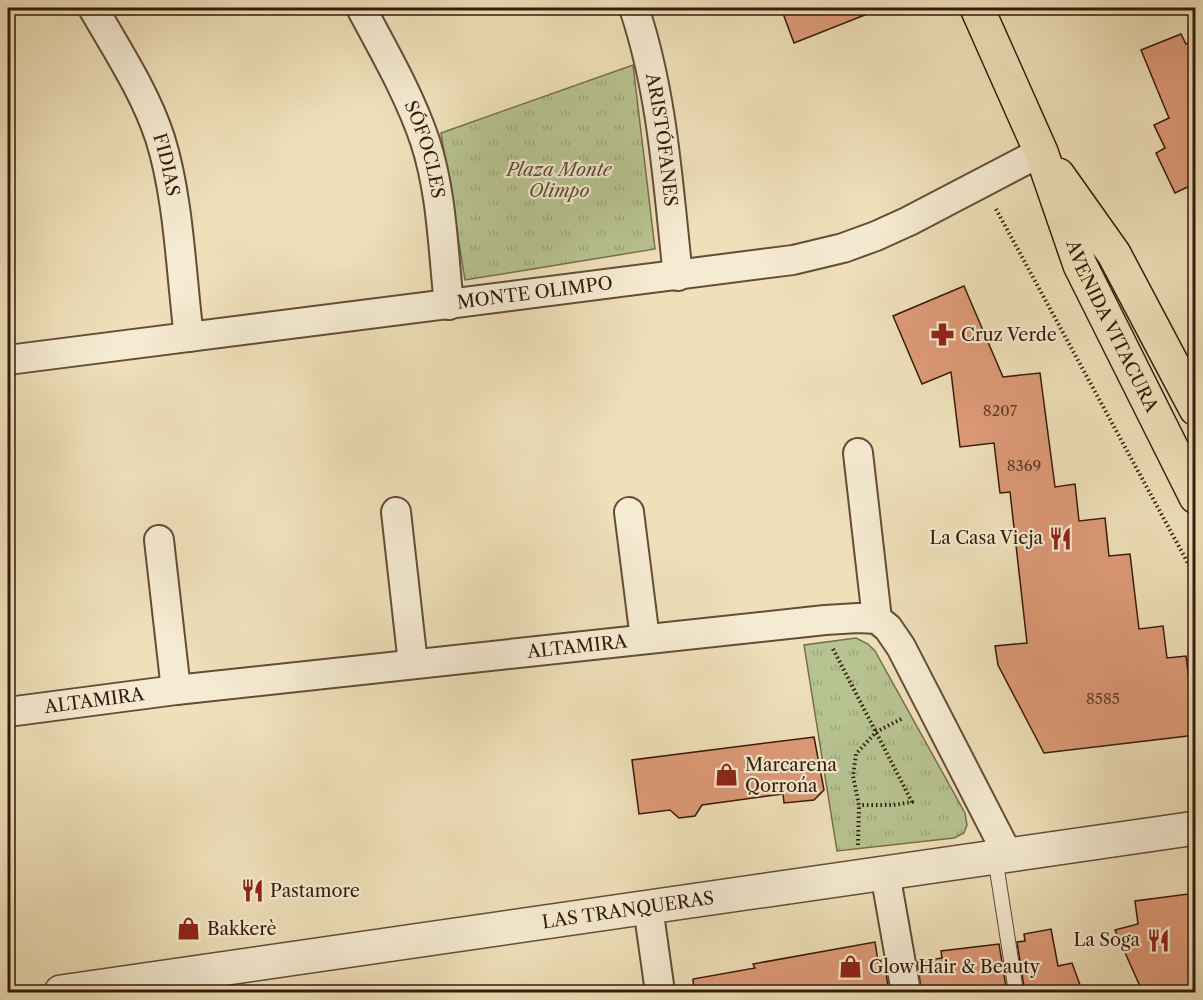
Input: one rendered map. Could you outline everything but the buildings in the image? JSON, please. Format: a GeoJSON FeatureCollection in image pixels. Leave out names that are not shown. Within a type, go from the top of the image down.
{"type":"FeatureCollection","features":[{"type":"Feature","properties":{"kind":"main road","name":"AVENIDA VITACURA"},"geometry":{"type":"LineString","coordinates":[[977,8],[1041,152],[1084,275],[1196,497]]}},
{"type":"Feature","properties":{"kind":"main road","name":"AVENIDA VITACURA"},"geometry":{"type":"LineString","coordinates":[[1041,152],[1114,254],[1196,409]]}},
{"type":"Feature","properties":{"kind":"street","name":"FIDIAS"},"geometry":{"type":"LineString","coordinates":[[93,8],[148,106],[160,138],[169,177],[189,337]]}},
{"type":"Feature","properties":{"kind":"street","name":"SÓFOCLES"},"geometry":{"type":"LineString","coordinates":[[361,8],[407,98],[425,143],[434,174],[448,305]]}},
{"type":"Feature","properties":{"kind":"street","name":"ARISTÓFANES"},"geometry":{"type":"LineString","coordinates":[[634,8],[654,80],[678,276]]}},
{"type":"Feature","properties":{"kind":"street","name":"MONTE OLIMPO"},"geometry":{"type":"LineString","coordinates":[[8,360],[793,260],[843,248],[909,221],[1041,152]]}},
{"type":"Feature","properties":{"kind":"street"},"geometry":{"type":"LineString","coordinates":[[858,453],[877,619],[888,628],[901,647],[1001,856]]}},
{"type":"Feature","properties":{"kind":"street"},"geometry":{"type":"LineString","coordinates":[[396,512],[413,664]]}},
{"type":"Feature","properties":{"kind":"street"},"geometry":{"type":"LineString","coordinates":[[629,512],[645,639]]}},
{"type":"Feature","properties":{"kind":"street"},"geometry":{"type":"LineString","coordinates":[[159,540],[176,690]]}},
{"type":"Feature","properties":{"kind":"street","name":"ALTAMIRA"},"geometry":{"type":"LineString","coordinates":[[8,712],[176,690],[645,639],[825,620],[877,619]]}},
{"type":"Feature","properties":{"kind":"street","name":"LAS TRANQUERAS"},"geometry":{"type":"LineString","coordinates":[[61,993],[1196,828]]}},
{"type":"Feature","properties":{"kind":"street"},"geometry":{"type":"LineString","coordinates":[[885,873],[906,993]]}},
{"type":"Feature","properties":{"kind":"street"},"geometry":{"type":"LineString","coordinates":[[648,907],[660,993]]}},
{"type":"Feature","properties":{"kind":"lane"},"geometry":{"type":"LineString","coordinates":[[1001,856],[1016,993]]}},
{"type":"Feature","properties":{"kind":"path"},"geometry":{"type":"LineString","coordinates":[[982,183],[1196,578]]}},
{"type":"Feature","properties":{"kind":"path"},"geometry":{"type":"LineString","coordinates":[[825,620],[832,647],[876,732],[912,802],[893,805],[859,805],[853,776],[856,754],[876,732],[930,704]]}},
{"type":"Feature","properties":{"kind":"green space","name":"Plaza Monte Olimpo"},"geometry":{"type":"Polygon","coordinates":[[[633,65],[655,249],[465,280],[441,133],[633,65]]]}},
{"type":"Feature","properties":{"kind":"green space"},"geometry":{"type":"Polygon","coordinates":[[[856,638],[868,644],[875,651],[965,813],[967,825],[964,833],[954,838],[837,851],[804,645],[856,638]]]}},
{"type":"Feature","properties":{"kind":"place","name":"Cruz Verde"},"geometry":{"type":"Point","coordinates":[943,335]}},
{"type":"Feature","properties":{"kind":"place","name":"La Casa Vieja"},"geometry":{"type":"Point","coordinates":[1061,538]}},
{"type":"Feature","properties":{"kind":"place","name":"Marcarena Qorrońa"},"geometry":{"type":"Point","coordinates":[727,775]}},
{"type":"Feature","properties":{"kind":"place","name":"Pastamore"},"geometry":{"type":"Point","coordinates":[252,891]}},
{"type":"Feature","properties":{"kind":"place","name":"Bakkerè"},"geometry":{"type":"Point","coordinates":[189,929]}},
{"type":"Feature","properties":{"kind":"place","name":"La Soga"},"geometry":{"type":"Point","coordinates":[1158,940]}},
{"type":"Feature","properties":{"kind":"place","name":"Glow Hair & Beauty"},"geometry":{"type":"Point","coordinates":[851,967]}}]}
